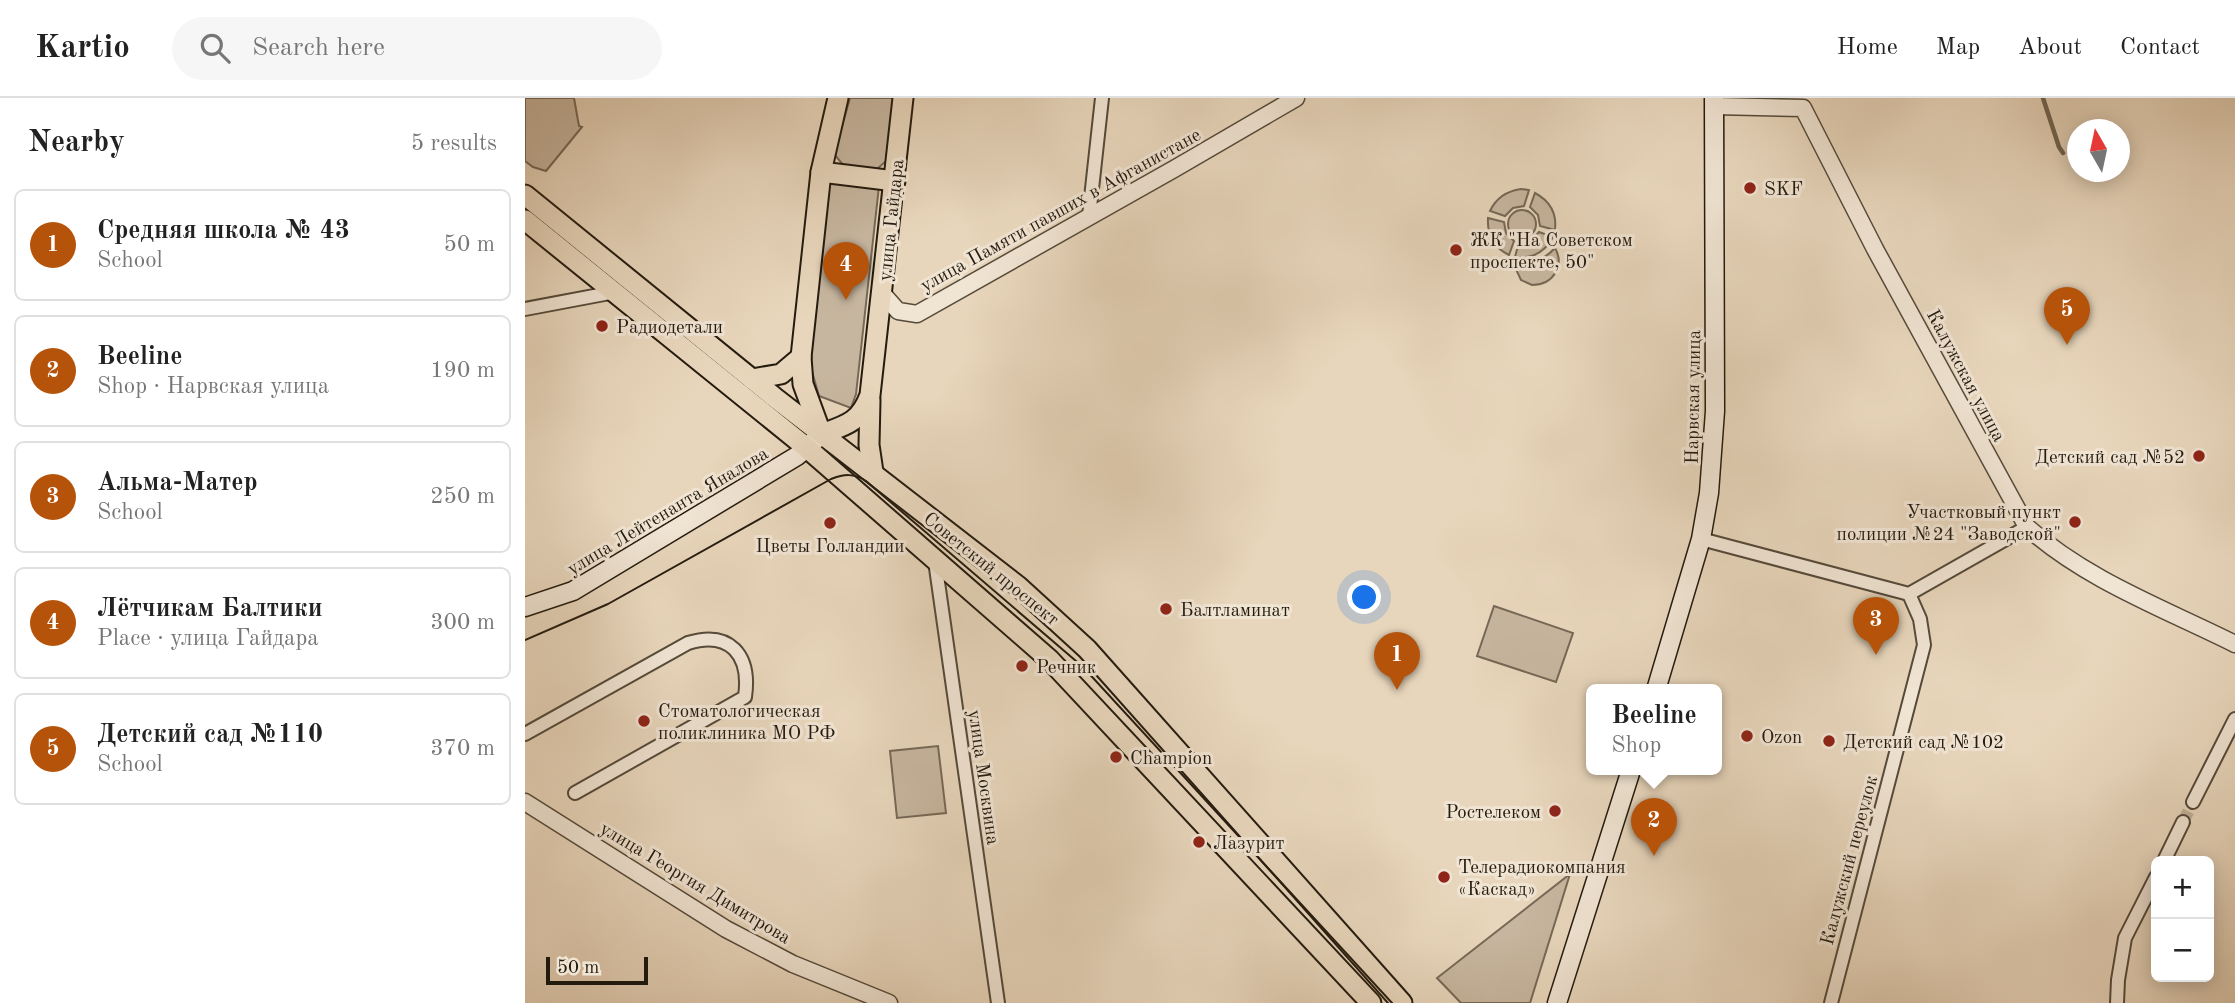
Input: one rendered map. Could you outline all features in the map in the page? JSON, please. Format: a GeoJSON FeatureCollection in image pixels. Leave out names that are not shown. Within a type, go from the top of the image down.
{"type":"FeatureCollection","features":[{"type":"Feature","properties":{"kind":"main road"},"geometry":{"type":"LineString","coordinates":[[838,98],[821,172],[801,357],[803,384],[822,434],[845,426],[859,417],[870,396]]}},
{"type":"Feature","properties":{"kind":"main road","name":"улица Гайдара"},"geometry":{"type":"LineString","coordinates":[[873,472],[869,445],[870,396],[904,98]]}},
{"type":"Feature","properties":{"kind":"main road","name":"Нарвская улица"},"geometry":{"type":"LineString","coordinates":[[1657,684],[1701,539],[1709,493],[1715,411],[1714,102]]}},
{"type":"Feature","properties":{"kind":"main road"},"geometry":{"type":"LineString","coordinates":[[821,172],[895,181]]}},
{"type":"Feature","properties":{"kind":"main road","name":"Советский проспект"},"geometry":{"type":"LineString","coordinates":[[525,195],[752,379],[1019,586],[1087,649],[1402,1003]]}},
{"type":"Feature","properties":{"kind":"main road","name":"Советский проспект"},"geometry":{"type":"LineString","coordinates":[[525,220],[807,448],[1069,678],[1371,1003]]}},
{"type":"Feature","properties":{"kind":"main road"},"geometry":{"type":"LineString","coordinates":[[752,379],[781,374],[801,357]]}},
{"type":"Feature","properties":{"kind":"main road","name":"улица Лейтенанта Яналова"},"geometry":{"type":"LineString","coordinates":[[525,607],[573,591],[593,580],[785,464],[822,434]]}},
{"type":"Feature","properties":{"kind":"main road"},"geometry":{"type":"LineString","coordinates":[[1557,1003],[1629,775]]}},
{"type":"Feature","properties":{"kind":"street"},"geometry":{"type":"LineString","coordinates":[[1089,216],[1102,98]]}},
{"type":"Feature","properties":{"kind":"street","name":"улица Памяти павших в Афганистане"},"geometry":{"type":"LineString","coordinates":[[882,293],[898,311],[916,314],[1296,98]]}},
{"type":"Feature","properties":{"kind":"street","name":"Калужская улица"},"geometry":{"type":"LineString","coordinates":[[1714,102],[1803,108],[1882,261],[2027,527],[2053,549],[2094,574],[2235,644]]}},
{"type":"Feature","properties":{"kind":"street"},"geometry":{"type":"LineString","coordinates":[[525,309],[615,292]]}},
{"type":"Feature","properties":{"kind":"street"},"geometry":{"type":"LineString","coordinates":[[1701,539],[1909,594],[2027,527]]}},
{"type":"Feature","properties":{"kind":"street","name":"улица Москвина"},"geometry":{"type":"LineString","coordinates":[[934,557],[998,1003]]}},
{"type":"Feature","properties":{"kind":"street","name":"Калужский переулок"},"geometry":{"type":"LineString","coordinates":[[1831,1003],[1924,645],[1920,619],[1909,594]]}},
{"type":"Feature","properties":{"kind":"street"},"geometry":{"type":"LineString","coordinates":[[525,734],[688,643],[704,638],[723,641],[732,646],[740,657],[747,683],[745,696],[575,793]]}},
{"type":"Feature","properties":{"kind":"street"},"geometry":{"type":"LineString","coordinates":[[2193,802],[2235,719]]}},
{"type":"Feature","properties":{"kind":"street","name":"улица Георгия Димитрова"},"geometry":{"type":"LineString","coordinates":[[525,802],[726,929],[793,964],[889,1003]]}},
{"type":"Feature","properties":{"kind":"street"},"geometry":{"type":"LineString","coordinates":[[2166,856],[2183,822]]}},
{"type":"Feature","properties":{"kind":"street"},"geometry":{"type":"LineString","coordinates":[[2117,1003],[2125,938],[2151,887]]}},
{"type":"Feature","properties":{"kind":"shaded area"},"geometry":{"type":"Polygon","coordinates":[[[525,98],[574,98],[579,126],[582,127],[546,171],[525,161],[525,98]]]}},
{"type":"Feature","properties":{"kind":"shaded area"},"geometry":{"type":"Polygon","coordinates":[[[850,98],[894,98],[886,161],[877,169],[844,166],[834,154],[850,98]]]}},
{"type":"Feature","properties":{"kind":"shaded area"},"geometry":{"type":"Polygon","coordinates":[[[829,181],[879,186],[856,394],[851,408],[819,396],[807,354],[829,181]]]}},
{"type":"Feature","properties":{"kind":"shaded area"},"geometry":{"type":"Polygon","coordinates":[[[1521,189],[1529,190],[1524,206],[1513,208],[1505,216],[1490,211],[1495,202],[1503,196],[1521,189]]]}},
{"type":"Feature","properties":{"kind":"shaded area"},"geometry":{"type":"Polygon","coordinates":[[[1535,193],[1551,208],[1555,218],[1555,230],[1540,226],[1538,215],[1530,207],[1535,193]]]}},
{"type":"Feature","properties":{"kind":"shaded area"},"geometry":{"type":"Polygon","coordinates":[[[1522,210],[1532,214],[1536,224],[1532,234],[1522,238],[1512,234],[1508,224],[1512,214],[1522,210]]]}},
{"type":"Feature","properties":{"kind":"shaded area"},"geometry":{"type":"Polygon","coordinates":[[[1488,218],[1504,222],[1506,233],[1514,241],[1509,255],[1492,240],[1488,218]]]}},
{"type":"Feature","properties":{"kind":"shaded area"},"geometry":{"type":"Polygon","coordinates":[[[1539,232],[1553,237],[1546,247],[1532,256],[1515,257],[1519,242],[1531,241],[1539,232]]]}},
{"type":"Feature","properties":{"kind":"shaded area"},"geometry":{"type":"Polygon","coordinates":[[[1555,248],[1559,261],[1551,278],[1532,285],[1521,280],[1513,263],[1536,261],[1555,248]]]}},
{"type":"Feature","properties":{"kind":"shaded area"},"geometry":{"type":"Polygon","coordinates":[[[1494,606],[1573,633],[1556,682],[1477,656],[1494,606]]]}},
{"type":"Feature","properties":{"kind":"shaded area"},"geometry":{"type":"Polygon","coordinates":[[[938,746],[946,813],[897,818],[890,751],[938,746]]]}},
{"type":"Feature","properties":{"kind":"shaded area"},"geometry":{"type":"Polygon","coordinates":[[[1570,874],[1530,1003],[1461,1003],[1437,978],[1570,874]]]}},
{"type":"Feature","properties":{"kind":"waterway"},"geometry":{"type":"LineString","coordinates":[[2043,98],[2063,153]]}},
{"type":"Feature","properties":{"kind":"tunnel"},"geometry":{"type":"LineString","coordinates":[[2183,822],[2193,802]]}},
{"type":"Feature","properties":{"kind":"tram line"},"geometry":{"type":"LineString","coordinates":[[525,640],[608,604],[831,479],[845,475],[857,477],[866,481],[1083,667],[1392,1003]]}},
{"type":"Feature","properties":{"kind":"place","name":"SKF"},"geometry":{"type":"Point","coordinates":[1750,188]}},
{"type":"Feature","properties":{"kind":"place","name":"ЖК \"На Советском проспекте, 50\""},"geometry":{"type":"Point","coordinates":[1456,250]}},
{"type":"Feature","properties":{"kind":"place","name":"Лётчикам Балтики"},"geometry":{"type":"Point","coordinates":[846,300]}},
{"type":"Feature","properties":{"kind":"place","name":"Радиодетали"},"geometry":{"type":"Point","coordinates":[602,326]}},
{"type":"Feature","properties":{"kind":"place","name":"Детский сад №110"},"geometry":{"type":"Point","coordinates":[2067,345]}},
{"type":"Feature","properties":{"kind":"place","name":"Детский сад №52"},"geometry":{"type":"Point","coordinates":[2199,456]}},
{"type":"Feature","properties":{"kind":"place","name":"Участковый пункт полиции №24 \"Заводской\""},"geometry":{"type":"Point","coordinates":[2075,522]}},
{"type":"Feature","properties":{"kind":"place","name":"Цветы Голландии"},"geometry":{"type":"Point","coordinates":[830,523]}},
{"type":"Feature","properties":{"kind":"place","name":"Балтламинат"},"geometry":{"type":"Point","coordinates":[1166,609]}},
{"type":"Feature","properties":{"kind":"place","name":"Альма-Матер"},"geometry":{"type":"Point","coordinates":[1876,655]}},
{"type":"Feature","properties":{"kind":"place","name":"Речник"},"geometry":{"type":"Point","coordinates":[1022,666]}},
{"type":"Feature","properties":{"kind":"place","name":"Средняя школа № 43"},"geometry":{"type":"Point","coordinates":[1397,690]}},
{"type":"Feature","properties":{"kind":"place","name":"Стоматологическая поликлиника МО РФ"},"geometry":{"type":"Point","coordinates":[644,721]}},
{"type":"Feature","properties":{"kind":"place","name":"Ozon"},"geometry":{"type":"Point","coordinates":[1747,736]}},
{"type":"Feature","properties":{"kind":"place","name":"Детский сад №102"},"geometry":{"type":"Point","coordinates":[1829,741]}},
{"type":"Feature","properties":{"kind":"place","name":"Champion"},"geometry":{"type":"Point","coordinates":[1116,757]}},
{"type":"Feature","properties":{"kind":"place","name":"Ростелеком"},"geometry":{"type":"Point","coordinates":[1555,811]}},
{"type":"Feature","properties":{"kind":"place","name":"Лазурит"},"geometry":{"type":"Point","coordinates":[1199,842]}},
{"type":"Feature","properties":{"kind":"place","name":"Beeline"},"geometry":{"type":"Point","coordinates":[1654,856]}},
{"type":"Feature","properties":{"kind":"place","name":"Телерадиокомпания «Каскад»"},"geometry":{"type":"Point","coordinates":[1444,877]}}]}
